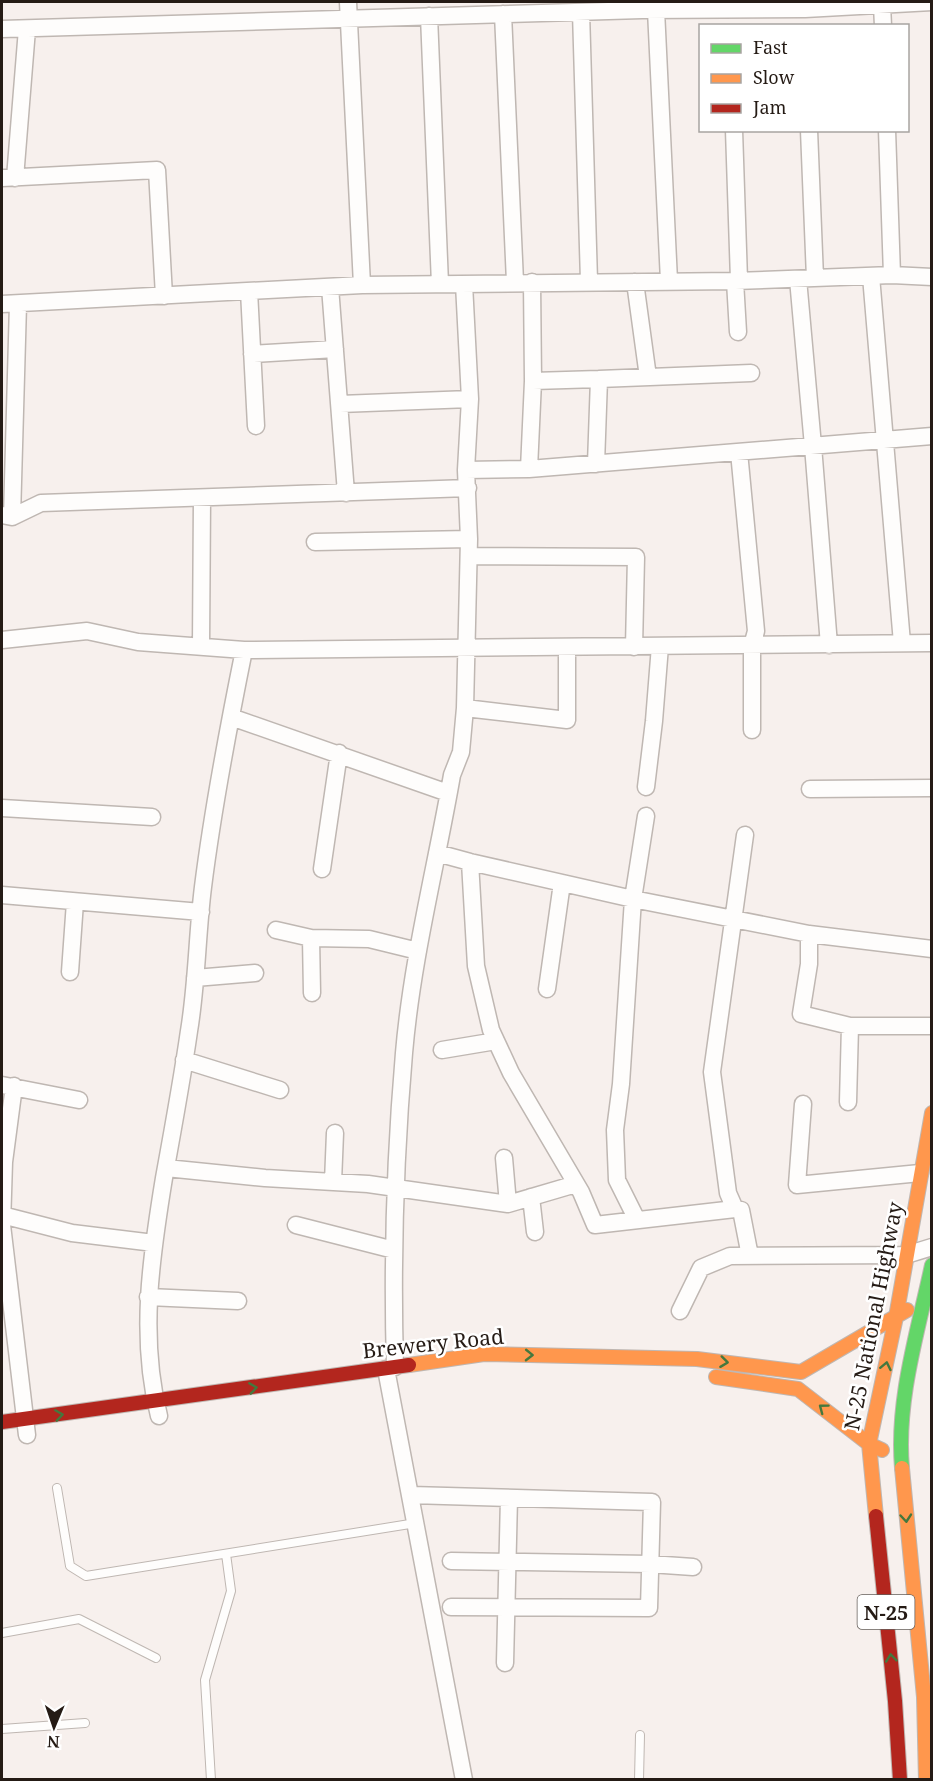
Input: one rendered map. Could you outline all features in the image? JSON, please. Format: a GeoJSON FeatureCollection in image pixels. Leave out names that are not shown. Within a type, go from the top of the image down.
{"type":"FeatureCollection","features":[{"type":"Feature","properties":{"kind":"main road","name":"N-25 National Highway"},"geometry":{"type":"LineString","coordinates":[[900,1779],[895,1701],[869,1444],[896,1317],[932,1113]]}},
{"type":"Feature","properties":{"kind":"main road","name":"N-25"},"geometry":{"type":"LineString","coordinates":[[926,1779],[928,1696],[901,1460],[904,1400],[932,1265]]}},
{"type":"Feature","properties":{"kind":"main road"},"geometry":{"type":"LineString","coordinates":[[798,1389],[801,1371],[924,1300]]}},
{"type":"Feature","properties":{"kind":"main road","name":"Brewery Road"},"geometry":{"type":"LineString","coordinates":[[10,1437],[30,1429],[388,1378],[484,1354],[697,1359],[801,1371]]}},
{"type":"Feature","properties":{"kind":"main road"},"geometry":{"type":"LineString","coordinates":[[703,1376],[798,1389],[869,1444],[901,1460]]}},
{"type":"Feature","properties":{"kind":"main road","name":"Brewery Road"},"geometry":{"type":"LineString","coordinates":[[2,1422],[30,1429]]}},
{"type":"Feature","properties":{"kind":"street"},"geometry":{"type":"LineString","coordinates":[[348,2],[362,285]]}},
{"type":"Feature","properties":{"kind":"street"},"geometry":{"type":"LineString","coordinates":[[2,29],[349,19],[570,8],[722,6],[805,17],[835,4],[932,2]]}},
{"type":"Feature","properties":{"kind":"street"},"geometry":{"type":"LineString","coordinates":[[884,24],[892,4]]}},
{"type":"Feature","properties":{"kind":"street"},"geometry":{"type":"LineString","coordinates":[[722,6],[730,24]]}},
{"type":"Feature","properties":{"kind":"street"},"geometry":{"type":"LineString","coordinates":[[646,7],[669,281]]}},
{"type":"Feature","properties":{"kind":"street"},"geometry":{"type":"LineString","coordinates":[[570,8],[589,281]]}},
{"type":"Feature","properties":{"kind":"street"},"geometry":{"type":"LineString","coordinates":[[494,10],[533,381],[529,469]]}},
{"type":"Feature","properties":{"kind":"street"},"geometry":{"type":"LineString","coordinates":[[429,16],[440,284]]}},
{"type":"Feature","properties":{"kind":"street"},"geometry":{"type":"LineString","coordinates":[[27,29],[8,178],[157,170],[164,296]]}},
{"type":"Feature","properties":{"kind":"street"},"geometry":{"type":"LineString","coordinates":[[734,132],[738,332]]}},
{"type":"Feature","properties":{"kind":"street"},"geometry":{"type":"LineString","coordinates":[[809,132],[815,278]]}},
{"type":"Feature","properties":{"kind":"street"},"geometry":{"type":"LineString","coordinates":[[887,132],[892,275]]}},
{"type":"Feature","properties":{"kind":"street"},"geometry":{"type":"LineString","coordinates":[[468,488],[41,503],[7,516],[10,304],[362,285],[798,279],[892,275],[932,277]]}},
{"type":"Feature","properties":{"kind":"street"},"geometry":{"type":"LineString","coordinates":[[871,276],[902,644]]}},
{"type":"Feature","properties":{"kind":"street"},"geometry":{"type":"LineString","coordinates":[[798,279],[829,645]]}},
{"type":"Feature","properties":{"kind":"street"},"geometry":{"type":"LineString","coordinates":[[634,282],[648,377]]}},
{"type":"Feature","properties":{"kind":"street"},"geometry":{"type":"LineString","coordinates":[[464,284],[470,399],[466,470],[469,548],[465,708],[461,752],[448,793],[418,951],[404,1052],[388,1378],[464,1779]]}},
{"type":"Feature","properties":{"kind":"street"},"geometry":{"type":"LineString","coordinates":[[330,287],[346,493]]}},
{"type":"Feature","properties":{"kind":"street"},"geometry":{"type":"LineString","coordinates":[[249,291],[256,426]]}},
{"type":"Feature","properties":{"kind":"street"},"geometry":{"type":"LineString","coordinates":[[252,354],[335,349]]}},
{"type":"Feature","properties":{"kind":"street"},"geometry":{"type":"LineString","coordinates":[[533,381],[751,373]]}},
{"type":"Feature","properties":{"kind":"street"},"geometry":{"type":"LineString","coordinates":[[596,464],[599,379]]}},
{"type":"Feature","properties":{"kind":"street"},"geometry":{"type":"LineString","coordinates":[[340,404],[470,399]]}},
{"type":"Feature","properties":{"kind":"street"},"geometry":{"type":"LineString","coordinates":[[466,470],[529,469],[932,436]]}},
{"type":"Feature","properties":{"kind":"street"},"geometry":{"type":"LineString","coordinates":[[739,452],[756,631],[752,646],[752,730]]}},
{"type":"Feature","properties":{"kind":"street"},"geometry":{"type":"LineString","coordinates":[[201,647],[202,498]]}},
{"type":"Feature","properties":{"kind":"street"},"geometry":{"type":"LineString","coordinates":[[315,542],[636,557],[634,647]]}},
{"type":"Feature","properties":{"kind":"street"},"geometry":{"type":"LineString","coordinates":[[2,640],[87,631],[138,642],[244,650],[932,643]]}},
{"type":"Feature","properties":{"kind":"street"},"geometry":{"type":"LineString","coordinates":[[646,787],[660,646]]}},
{"type":"Feature","properties":{"kind":"street"},"geometry":{"type":"LineString","coordinates":[[465,708],[567,720],[567,648]]}},
{"type":"Feature","properties":{"kind":"street"},"geometry":{"type":"LineString","coordinates":[[158,1412],[147,1331],[154,1243],[184,1060],[216,803],[244,650]]}},
{"type":"Feature","properties":{"kind":"street"},"geometry":{"type":"LineString","coordinates":[[231,717],[448,793]]}},
{"type":"Feature","properties":{"kind":"street"},"geometry":{"type":"LineString","coordinates":[[322,869],[339,753]]}},
{"type":"Feature","properties":{"kind":"street"},"geometry":{"type":"LineString","coordinates":[[810,789],[932,788]]}},
{"type":"Feature","properties":{"kind":"street"},"geometry":{"type":"LineString","coordinates":[[2,808],[152,818]]}},
{"type":"Feature","properties":{"kind":"street"},"geometry":{"type":"LineString","coordinates":[[637,1220],[617,1180],[615,1131],[621,1084],[633,900],[646,816]]}},
{"type":"Feature","properties":{"kind":"street"},"geometry":{"type":"LineString","coordinates":[[735,1209],[728,1193],[712,1072],[746,835]]}},
{"type":"Feature","properties":{"kind":"street"},"geometry":{"type":"LineString","coordinates":[[437,853],[633,900],[732,920],[809,934],[932,949]]}},
{"type":"Feature","properties":{"kind":"street"},"geometry":{"type":"LineString","coordinates":[[470,862],[476,966],[491,1030],[511,1073],[576,1184],[595,1225],[741,1210],[750,1256]]}},
{"type":"Feature","properties":{"kind":"street"},"geometry":{"type":"LineString","coordinates":[[547,989],[562,883]]}},
{"type":"Feature","properties":{"kind":"street"},"geometry":{"type":"LineString","coordinates":[[2,895],[201,912]]}},
{"type":"Feature","properties":{"kind":"street"},"geometry":{"type":"LineString","coordinates":[[70,972],[75,902]]}},
{"type":"Feature","properties":{"kind":"street"},"geometry":{"type":"LineString","coordinates":[[276,930],[311,938],[369,939],[418,951]]}},
{"type":"Feature","properties":{"kind":"street"},"geometry":{"type":"LineString","coordinates":[[809,934],[809,964],[801,1014],[850,1026],[932,1026]]}},
{"type":"Feature","properties":{"kind":"street"},"geometry":{"type":"LineString","coordinates":[[311,938],[312,993]]}},
{"type":"Feature","properties":{"kind":"street"},"geometry":{"type":"LineString","coordinates":[[195,978],[255,973]]}},
{"type":"Feature","properties":{"kind":"street"},"geometry":{"type":"LineString","coordinates":[[848,1102],[850,1026]]}},
{"type":"Feature","properties":{"kind":"street"},"geometry":{"type":"LineString","coordinates":[[442,1050],[496,1041]]}},
{"type":"Feature","properties":{"kind":"street"},"geometry":{"type":"LineString","coordinates":[[184,1060],[280,1090]]}},
{"type":"Feature","properties":{"kind":"street"},"geometry":{"type":"LineString","coordinates":[[30,1429],[2,1215],[8,1086],[79,1100]]}},
{"type":"Feature","properties":{"kind":"street"},"geometry":{"type":"LineString","coordinates":[[803,1104],[797,1185],[920,1173]]}},
{"type":"Feature","properties":{"kind":"street"},"geometry":{"type":"LineString","coordinates":[[333,1182],[335,1133]]}},
{"type":"Feature","properties":{"kind":"street"},"geometry":{"type":"LineString","coordinates":[[504,1158],[508,1204]]}},
{"type":"Feature","properties":{"kind":"street"},"geometry":{"type":"LineString","coordinates":[[166,1168],[265,1178],[368,1184],[508,1204],[576,1184]]}},
{"type":"Feature","properties":{"kind":"street"},"geometry":{"type":"LineString","coordinates":[[531,1197],[534,1232]]}},
{"type":"Feature","properties":{"kind":"street"},"geometry":{"type":"LineString","coordinates":[[2,1215],[72,1233],[154,1243]]}},
{"type":"Feature","properties":{"kind":"street"},"geometry":{"type":"LineString","coordinates":[[296,1225],[394,1250]]}},
{"type":"Feature","properties":{"kind":"street"},"geometry":{"type":"LineString","coordinates":[[680,1311],[701,1268],[730,1256],[906,1255],[932,1247]]}},
{"type":"Feature","properties":{"kind":"street"},"geometry":{"type":"LineString","coordinates":[[148,1297],[238,1302]]}},
{"type":"Feature","properties":{"kind":"street"},"geometry":{"type":"LineString","coordinates":[[411,1495],[652,1502],[649,1608],[451,1607]]}},
{"type":"Feature","properties":{"kind":"street"},"geometry":{"type":"LineString","coordinates":[[506,1663],[509,1498]]}},
{"type":"Feature","properties":{"kind":"street"},"geometry":{"type":"LineString","coordinates":[[451,1562],[650,1564],[693,1567]]}},
{"type":"Feature","properties":{"kind":"street"},"geometry":{"type":"LineString","coordinates":[[895,1701],[928,1696]]}},
{"type":"Feature","properties":{"kind":"lane"},"geometry":{"type":"LineString","coordinates":[[57,1488],[70,1566],[86,1576],[416,1523]]}},
{"type":"Feature","properties":{"kind":"lane"},"geometry":{"type":"LineString","coordinates":[[211,1779],[205,1680],[231,1591],[226,1554]]}},
{"type":"Feature","properties":{"kind":"lane"},"geometry":{"type":"LineString","coordinates":[[2,1633],[79,1619],[156,1658]]}},
{"type":"Feature","properties":{"kind":"lane"},"geometry":{"type":"LineString","coordinates":[[2,1729],[85,1723]]}},
{"type":"Feature","properties":{"kind":"lane"},"geometry":{"type":"LineString","coordinates":[[639,1779],[640,1735]]}},
{"type":"Feature","properties":{"kind":"traffic: fast"},"geometry":{"type":"LineString","coordinates":[[902,1468],[901,1442],[905,1391],[932,1265]]}},
{"type":"Feature","properties":{"kind":"traffic: slow"},"geometry":{"type":"LineString","coordinates":[[876,1516],[869,1444],[896,1317],[932,1113]]}},
{"type":"Feature","properties":{"kind":"traffic: slow"},"geometry":{"type":"LineString","coordinates":[[409,1365],[484,1354],[697,1359],[801,1372],[907,1310]]}},
{"type":"Feature","properties":{"kind":"traffic: slow"},"geometry":{"type":"LineString","coordinates":[[716,1377],[798,1389],[869,1444],[882,1450]]}},
{"type":"Feature","properties":{"kind":"traffic: slow"},"geometry":{"type":"LineString","coordinates":[[902,1468],[924,1697],[926,1780]]}},
{"type":"Feature","properties":{"kind":"traffic: jam"},"geometry":{"type":"LineString","coordinates":[[2,1422],[409,1365]]}},
{"type":"Feature","properties":{"kind":"traffic: jam"},"geometry":{"type":"LineString","coordinates":[[876,1516],[895,1701],[900,1780]]}}]}
